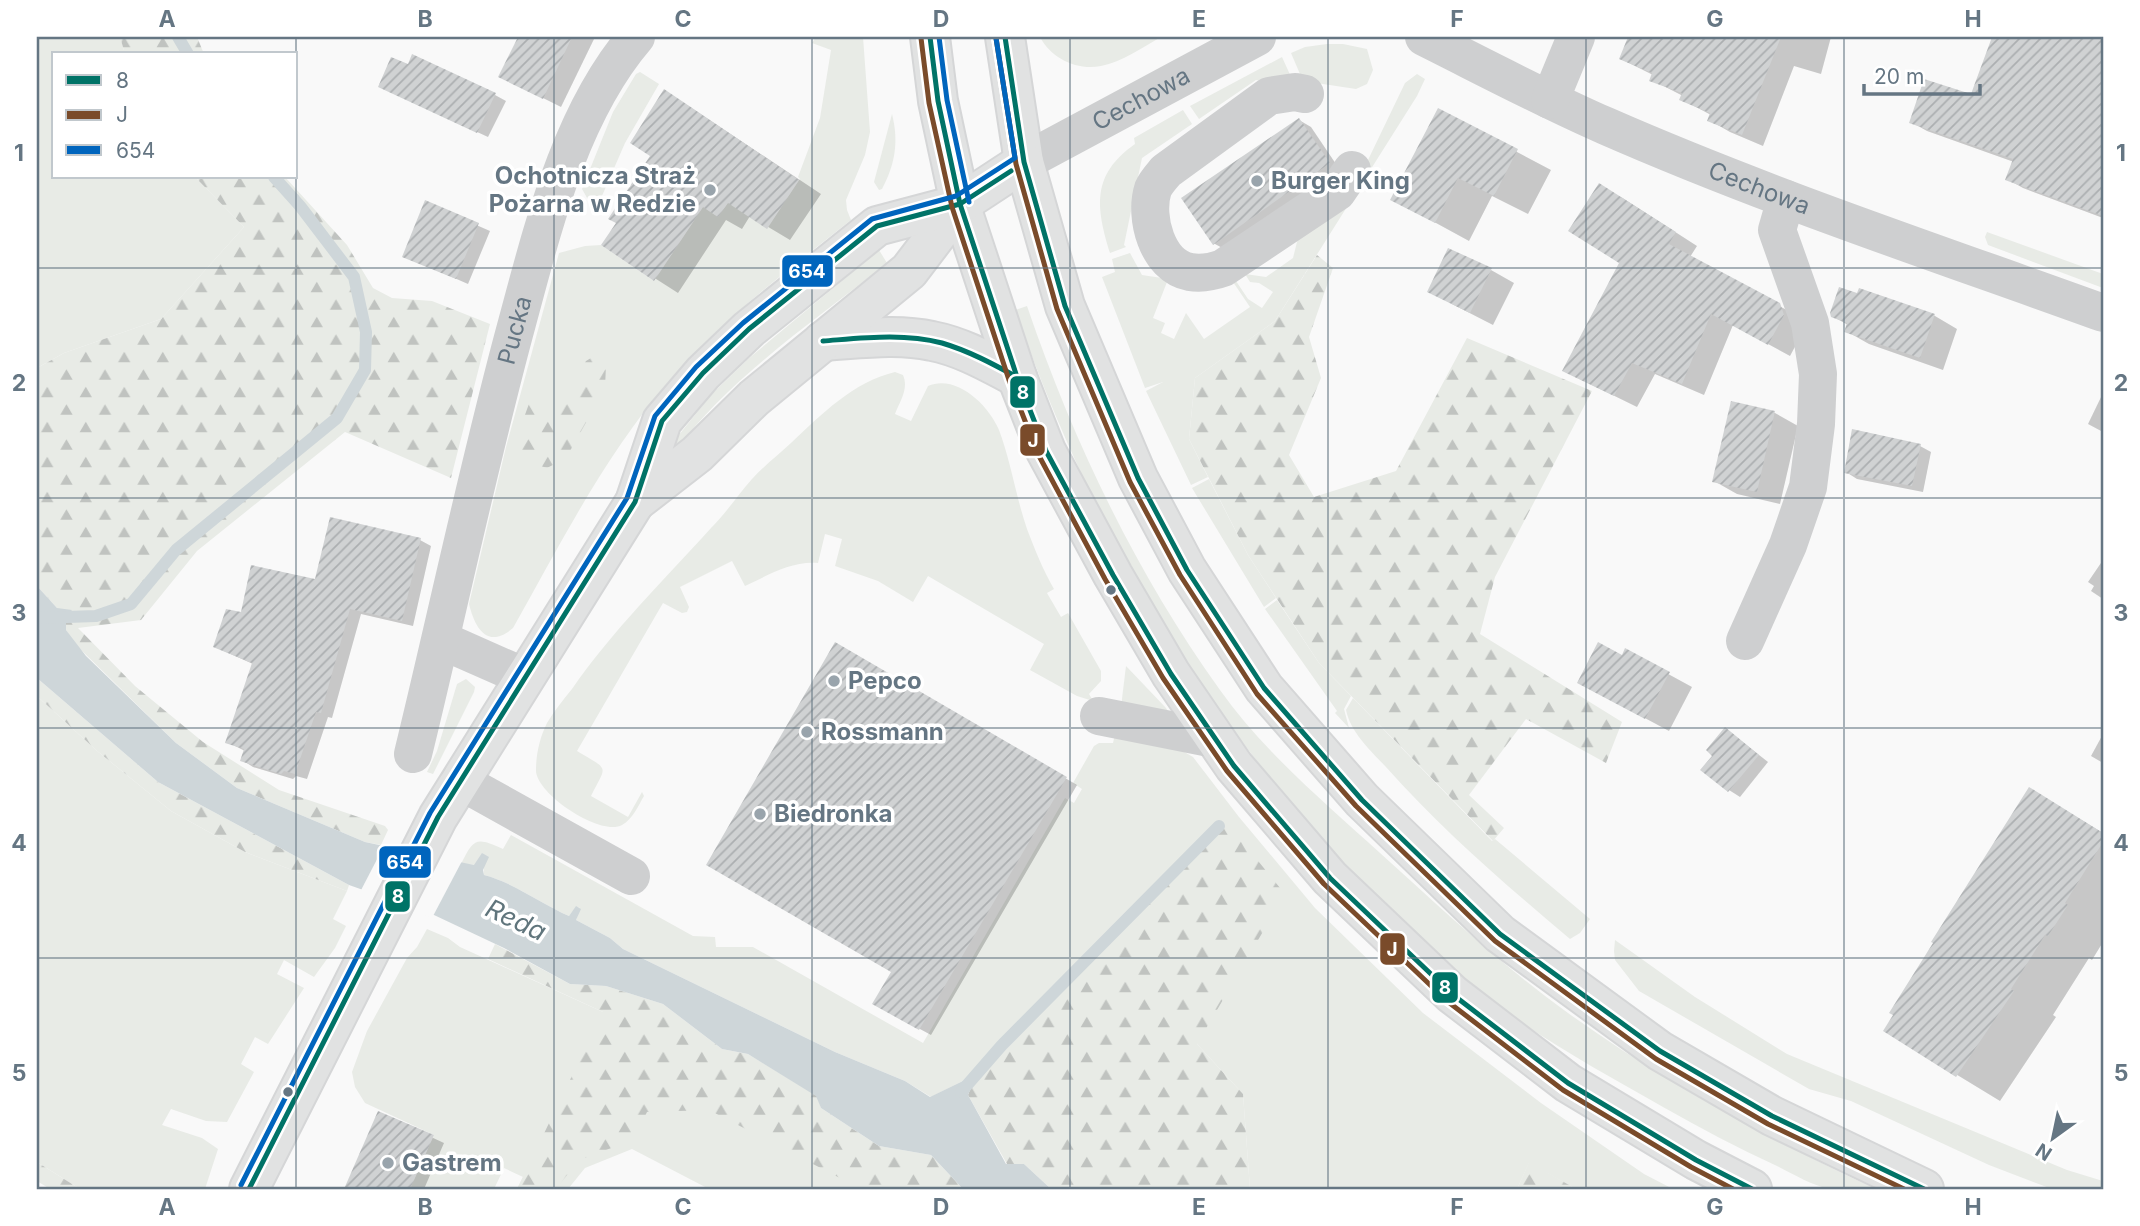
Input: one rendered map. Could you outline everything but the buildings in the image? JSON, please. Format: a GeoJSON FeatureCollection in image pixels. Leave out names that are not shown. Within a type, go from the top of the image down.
{"type":"FeatureCollection","features":[{"type":"Feature","properties":{"kind":"main road"},"geometry":{"type":"LineString","coordinates":[[930,37],[938,101],[960,204],[1017,377],[1046,451],[1171,674],[1234,766],[1330,878],[1452,995],[1568,1083],[1696,1160],[1752,1189]]}},
{"type":"Feature","properties":{"kind":"main road"},"geometry":{"type":"LineString","coordinates":[[1005,37],[1007,66],[1024,162],[1065,306],[1138,478],[1187,570],[1264,688],[1362,800],[1500,934],[1660,1051],[1772,1116],[1924,1189]]}},
{"type":"Feature","properties":{"kind":"main road"},"geometry":{"type":"LineString","coordinates":[[249,1189],[426,842],[460,781],[635,502],[662,421],[704,373],[749,329],[877,226],[960,204],[1024,162]]}},
{"type":"Feature","properties":{"kind":"main road"},"geometry":{"type":"LineString","coordinates":[[635,502],[696,454],[754,398],[909,271],[960,204]]}},
{"type":"Feature","properties":{"kind":"main road"},"geometry":{"type":"LineString","coordinates":[[823,341],[906,338],[932,341],[972,354],[1017,377]]}},
{"type":"Feature","properties":{"kind":"street","name":"Pucka"},"geometry":{"type":"LineString","coordinates":[[413,754],[489,425],[556,188],[596,97],[636,37]]}},
{"type":"Feature","properties":{"kind":"street","name":"Cechowa"},"geometry":{"type":"LineString","coordinates":[[1024,162],[1256,37]]}},
{"type":"Feature","properties":{"kind":"street","name":"Cechowa"},"geometry":{"type":"LineString","coordinates":[[1424,37],[1550,100],[1786,199],[2103,313]]}},
{"type":"Feature","properties":{"kind":"street"},"geometry":{"type":"LineString","coordinates":[[1550,100],[1576,37]]}},
{"type":"Feature","properties":{"kind":"street"},"geometry":{"type":"LineString","coordinates":[[1305,94],[1295,92],[1269,96],[1166,171],[1157,182],[1149,210],[1153,230],[1162,250],[1178,267],[1189,272],[1208,273],[1223,268],[1337,192],[1352,170]]}},
{"type":"Feature","properties":{"kind":"street"},"geometry":{"type":"LineString","coordinates":[[1745,641],[1788,545],[1804,498],[1816,424],[1818,374],[1810,323],[1777,230],[1786,199]]}},
{"type":"Feature","properties":{"kind":"street"},"geometry":{"type":"LineString","coordinates":[[441,640],[526,677]]}},
{"type":"Feature","properties":{"kind":"street"},"geometry":{"type":"LineString","coordinates":[[1099,716],[1215,739]]}},
{"type":"Feature","properties":{"kind":"street"},"geometry":{"type":"LineString","coordinates":[[460,781],[631,876]]}},
{"type":"Feature","properties":{"kind":"green space"},"geometry":{"type":"Polygon","coordinates":[[[37,37],[120,37],[124,52],[52,52],[52,178],[196,178],[244,227],[161,319],[64,353],[37,368],[37,37]]]}},
{"type":"Feature","properties":{"kind":"green space"},"geometry":{"type":"Polygon","coordinates":[[[120,37],[197,37],[203,52],[124,52],[120,37]]]}},
{"type":"Feature","properties":{"kind":"green space"},"geometry":{"type":"Polygon","coordinates":[[[816,37],[863,37],[870,132],[865,155],[846,200],[851,220],[733,316],[689,358],[646,409],[604,469],[513,628],[496,637],[489,636],[479,628],[469,604],[506,447],[559,253],[601,245],[654,281],[703,207],[718,217],[729,201],[767,228],[800,179],[798,177],[820,118],[831,50],[812,43],[816,37]]]}},
{"type":"Feature","properties":{"kind":"green space"},"geometry":{"type":"Polygon","coordinates":[[[1040,37],[1161,37],[1117,61],[1101,66],[1083,67],[1058,57],[1040,37]]]}},
{"type":"Feature","properties":{"kind":"green space"},"geometry":{"type":"Polygon","coordinates":[[[1327,44],[1367,49],[1373,70],[1367,84],[1356,89],[1303,81],[1291,53],[1305,47],[1327,44]]]}},
{"type":"Feature","properties":{"kind":"green space"},"geometry":{"type":"Polygon","coordinates":[[[1282,57],[1292,79],[1276,84],[1256,80],[1199,119],[1190,106],[1282,57]]]}},
{"type":"Feature","properties":{"kind":"green space"},"geometry":{"type":"Polygon","coordinates":[[[640,72],[659,84],[625,143],[595,212],[582,189],[613,112],[636,74],[640,72]]]}},
{"type":"Feature","properties":{"kind":"green space"},"geometry":{"type":"Polygon","coordinates":[[[1417,74],[1425,79],[1417,96],[1275,321],[1195,378],[1189,439],[1208,477],[1191,485],[1146,391],[1163,382],[1145,388],[1102,277],[1115,272],[1112,259],[1130,253],[1142,275],[1162,278],[1167,282],[1153,318],[1165,323],[1161,333],[1174,339],[1186,313],[1204,339],[1250,307],[1233,282],[1236,281],[1248,299],[1262,308],[1273,292],[1259,283],[1250,282],[1245,274],[1266,277],[1293,258],[1298,238],[1356,185],[1405,83],[1417,74]]]}},
{"type":"Feature","properties":{"kind":"green space"},"geometry":{"type":"Polygon","coordinates":[[[1183,110],[1192,124],[1142,158],[1124,245],[1126,247],[1110,253],[1100,206],[1104,180],[1121,156],[1135,144],[1134,138],[1183,110]]]}},
{"type":"Feature","properties":{"kind":"green space"},"geometry":{"type":"Polygon","coordinates":[[[892,114],[895,134],[893,162],[882,189],[879,190],[874,182],[892,114]]]}},
{"type":"Feature","properties":{"kind":"green space"},"geometry":{"type":"Polygon","coordinates":[[[196,178],[286,178],[347,245],[373,288],[392,298],[432,301],[490,324],[451,478],[345,432],[197,551],[141,620],[78,628],[135,686],[203,742],[279,790],[385,826],[388,830],[381,845],[365,842],[237,788],[176,743],[74,643],[57,608],[37,586],[37,368],[64,353],[161,319],[244,227],[196,178]]]}},
{"type":"Feature","properties":{"kind":"green space"},"geometry":{"type":"Polygon","coordinates":[[[1987,232],[2103,274],[2103,288],[1988,245],[1985,237],[1987,232]]]}},
{"type":"Feature","properties":{"kind":"green space"},"geometry":{"type":"Polygon","coordinates":[[[879,250],[887,263],[748,373],[698,423],[676,450],[670,446],[711,395],[748,359],[879,250]]]}},
{"type":"Feature","properties":{"kind":"green space"},"geometry":{"type":"Polygon","coordinates":[[[1317,255],[1333,268],[1309,337],[1321,378],[1289,455],[1314,497],[1396,471],[1467,338],[1592,391],[1495,577],[1480,634],[1622,722],[1606,763],[1526,719],[1469,795],[1504,828],[1493,841],[1319,663],[1248,555],[1189,439],[1195,378],[1275,321],[1317,255]]]}},
{"type":"Feature","properties":{"kind":"green space"},"geometry":{"type":"Polygon","coordinates":[[[1027,306],[1086,456],[1134,553],[1189,645],[1220,690],[1275,755],[1472,936],[1568,1013],[1679,1086],[1796,1150],[1876,1189],[1835,1190],[1810,1183],[1663,1107],[1542,1036],[1459,974],[1356,876],[1284,794],[1234,731],[1148,600],[1110,531],[1043,386],[1015,310],[1027,306]]]}},
{"type":"Feature","properties":{"kind":"green space"},"geometry":{"type":"Polygon","coordinates":[[[596,355],[606,364],[605,389],[566,458],[547,468],[515,458],[514,445],[530,401],[563,397],[586,361],[596,355]]]}},
{"type":"Feature","properties":{"kind":"green space"},"geometry":{"type":"Polygon","coordinates":[[[895,372],[903,375],[905,385],[895,414],[911,421],[928,386],[939,383],[949,384],[970,394],[994,420],[1003,442],[1027,529],[1054,589],[1047,593],[1061,617],[1068,613],[1101,671],[1101,681],[1089,694],[1093,701],[1077,696],[1030,670],[1044,644],[928,576],[913,602],[878,581],[835,566],[842,539],[825,534],[818,563],[789,566],[745,586],[732,561],[680,587],[689,607],[687,612],[682,613],[663,603],[577,751],[602,769],[591,796],[628,817],[642,792],[644,796],[635,812],[622,825],[599,825],[570,811],[546,790],[539,779],[536,770],[537,758],[550,719],[588,667],[621,626],[761,470],[839,400],[865,383],[895,372]]]}},
{"type":"Feature","properties":{"kind":"green space"},"geometry":{"type":"Polygon","coordinates":[[[1209,479],[1248,555],[1276,598],[1264,607],[1192,488],[1209,479]]]}},
{"type":"Feature","properties":{"kind":"green space"},"geometry":{"type":"Polygon","coordinates":[[[1277,600],[1319,663],[1351,696],[1344,709],[1349,728],[1335,713],[1337,711],[1265,609],[1277,600]]]}},
{"type":"Feature","properties":{"kind":"green space"},"geometry":{"type":"Polygon","coordinates":[[[1126,666],[1166,708],[1170,715],[1121,707],[1126,666]]]}},
{"type":"Feature","properties":{"kind":"green space"},"geometry":{"type":"Polygon","coordinates":[[[37,678],[158,782],[349,885],[347,891],[245,852],[171,811],[96,750],[37,696],[37,678]]]}},
{"type":"Feature","properties":{"kind":"green space"},"geometry":{"type":"Polygon","coordinates":[[[466,679],[475,687],[474,692],[433,774],[427,772],[437,751],[457,684],[466,679]]]}},
{"type":"Feature","properties":{"kind":"green space"},"geometry":{"type":"Polygon","coordinates":[[[37,696],[96,750],[171,811],[245,852],[347,891],[333,919],[346,926],[335,948],[314,977],[284,960],[277,974],[304,988],[268,1044],[255,1037],[241,1064],[254,1072],[227,1122],[206,1121],[171,1109],[162,1125],[202,1138],[218,1149],[205,1189],[80,1189],[37,1162],[37,696]]]}},
{"type":"Feature","properties":{"kind":"green space"},"geometry":{"type":"Polygon","coordinates":[[[1353,698],[1492,841],[1495,839],[1590,919],[1580,933],[1570,939],[1429,813],[1357,734],[1346,710],[1353,698]]]}},
{"type":"Feature","properties":{"kind":"green space"},"geometry":{"type":"Polygon","coordinates":[[[1116,730],[1169,743],[1193,757],[1315,908],[1423,1013],[1541,1103],[1644,1174],[1673,1189],[1576,1189],[1529,1163],[1517,1189],[1250,1189],[1243,1094],[1197,1044],[1227,824],[1221,829],[1217,825],[965,1080],[931,1097],[905,1081],[835,1052],[623,949],[610,938],[576,920],[580,908],[576,907],[569,916],[484,875],[483,853],[475,865],[461,864],[469,849],[477,842],[503,849],[511,835],[693,936],[715,937],[716,947],[753,947],[923,1043],[1065,798],[1074,803],[1082,789],[1073,783],[1094,746],[1099,743],[1113,743],[1116,730]]]}},
{"type":"Feature","properties":{"kind":"green space"},"geometry":{"type":"Polygon","coordinates":[[[1227,823],[1285,894],[1197,1044],[1243,1094],[1250,1189],[1051,1189],[1024,1164],[1007,1164],[968,1095],[973,1082],[1227,823]]]}},
{"type":"Feature","properties":{"kind":"green space"},"geometry":{"type":"Polygon","coordinates":[[[427,929],[448,938],[460,947],[603,1012],[930,1189],[709,1189],[632,1149],[585,1168],[568,1189],[517,1189],[523,1177],[504,1168],[494,1189],[410,1189],[434,1135],[365,1103],[355,1087],[352,1072],[367,1031],[407,958],[427,929]]]}},
{"type":"Feature","properties":{"kind":"green space"},"geometry":{"type":"Polygon","coordinates":[[[1615,940],[1695,997],[1787,1054],[2067,1170],[2103,1181],[2103,1189],[2052,1189],[1989,1165],[1851,1101],[1809,1089],[1639,991],[1615,960],[1615,940]]]}},
{"type":"Feature","properties":{"kind":"green space"},"geometry":{"type":"Polygon","coordinates":[[[495,944],[570,984],[606,986],[663,1004],[722,1049],[748,1054],[817,1096],[821,1108],[879,1146],[931,1155],[963,1189],[861,1189],[709,1110],[647,1112],[633,1140],[579,1160],[556,1189],[517,1189],[603,1012],[488,959],[495,944]]]}},
{"type":"Feature","properties":{"kind":"green space"},"geometry":{"type":"Polygon","coordinates":[[[37,1162],[80,1189],[50,1189],[37,1181],[37,1162]]]}},
{"type":"Feature","properties":{"kind":"green space"},"geometry":{"type":"Polygon","coordinates":[[[1529,1162],[1576,1189],[1517,1189],[1529,1162]]]}},
{"type":"Feature","properties":{"kind":"water","name":"Reda"},"geometry":{"type":"Polygon","coordinates":[[[37,586],[57,608],[72,610],[66,617],[66,630],[86,656],[176,743],[237,788],[365,842],[474,865],[482,853],[489,857],[483,870],[484,875],[569,916],[576,906],[581,909],[576,920],[610,938],[623,949],[835,1052],[905,1081],[930,1097],[965,1080],[973,1082],[968,1095],[1006,1164],[1024,1164],[1051,1189],[963,1189],[931,1155],[879,1146],[821,1108],[816,1096],[748,1054],[722,1049],[663,1004],[606,986],[570,984],[504,948],[434,915],[349,885],[158,782],[37,678],[37,586]]]}},
{"type":"Feature","properties":{"kind":"pier"},"geometry":{"type":"Polygon","coordinates":[[[386,842],[462,861],[432,918],[359,894],[386,842]]]}},
{"type":"Feature","properties":{"kind":"waterway"},"geometry":{"type":"LineString","coordinates":[[178,37],[187,52]]}},
{"type":"Feature","properties":{"kind":"waterway"},"geometry":{"type":"LineString","coordinates":[[37,618],[96,616],[131,604],[176,550],[337,418],[365,370],[366,332],[354,277],[300,206],[275,178]]}},
{"type":"Feature","properties":{"kind":"waterway"},"geometry":{"type":"LineString","coordinates":[[961,1092],[1002,1045],[1219,826]]}},
{"type":"Feature","properties":{"kind":"transit line","name":"8"},"geometry":{"type":"LineString","coordinates":[[930,37],[938,101],[960,204],[1017,377],[1046,451],[1113,575],[1171,674],[1234,766],[1330,878],[1452,994],[1568,1083],[1696,1160],[1752,1189]]}},
{"type":"Feature","properties":{"kind":"transit line","name":"654"},"geometry":{"type":"LineString","coordinates":[[939,37],[947,100],[969,202]]}},
{"type":"Feature","properties":{"kind":"transit line","name":"8"},"geometry":{"type":"LineString","coordinates":[[1005,37],[1024,162],[1065,306],[1138,478],[1187,570],[1264,688],[1362,800],[1500,934],[1660,1051],[1772,1116],[1924,1189]]}},
{"type":"Feature","properties":{"kind":"transit line","name":"J"},"geometry":{"type":"LineString","coordinates":[[921,38],[929,103],[952,207],[1009,380],[1038,454],[1105,579],[1163,678],[1227,771],[1324,884],[1447,1001],[1563,1090],[1691,1167],[1733,1189]]}},
{"type":"Feature","properties":{"kind":"transit line","name":"J"},"geometry":{"type":"LineString","coordinates":[[996,38],[1016,164],[1057,309],[1130,482],[1180,575],[1257,694],[1356,806],[1495,941],[1656,1059],[1768,1124],[1904,1189]]}},
{"type":"Feature","properties":{"kind":"transit line","name":"654"},"geometry":{"type":"LineString","coordinates":[[241,1185],[430,813],[627,498],[655,416],[696,367],[743,323],[872,219],[956,196],[1015,158],[996,38]]}},
{"type":"Feature","properties":{"kind":"transit line","name":"8"},"geometry":{"type":"LineString","coordinates":[[249,1189],[438,817],[635,502],[662,421],[703,373],[749,329],[877,226],[960,204],[1011,171]]}},
{"type":"Feature","properties":{"kind":"transit line","name":"8"},"geometry":{"type":"LineString","coordinates":[[823,341],[883,337],[927,340],[962,350],[1017,377]]}},
{"type":"Feature","properties":{"kind":"place","name":"Burger King"},"geometry":{"type":"Point","coordinates":[1257,181]}},
{"type":"Feature","properties":{"kind":"place","name":"Ochotnicza Straż Pożarna w Redzie"},"geometry":{"type":"Point","coordinates":[710,190]}},
{"type":"Feature","properties":{"kind":"place","name":"Pepco"},"geometry":{"type":"Point","coordinates":[834,681]}},
{"type":"Feature","properties":{"kind":"place","name":"Rossmann"},"geometry":{"type":"Point","coordinates":[807,732]}},
{"type":"Feature","properties":{"kind":"place","name":"Biedronka"},"geometry":{"type":"Point","coordinates":[760,814]}},
{"type":"Feature","properties":{"kind":"place","name":"Gastrem"},"geometry":{"type":"Point","coordinates":[388,1163]}}]}
